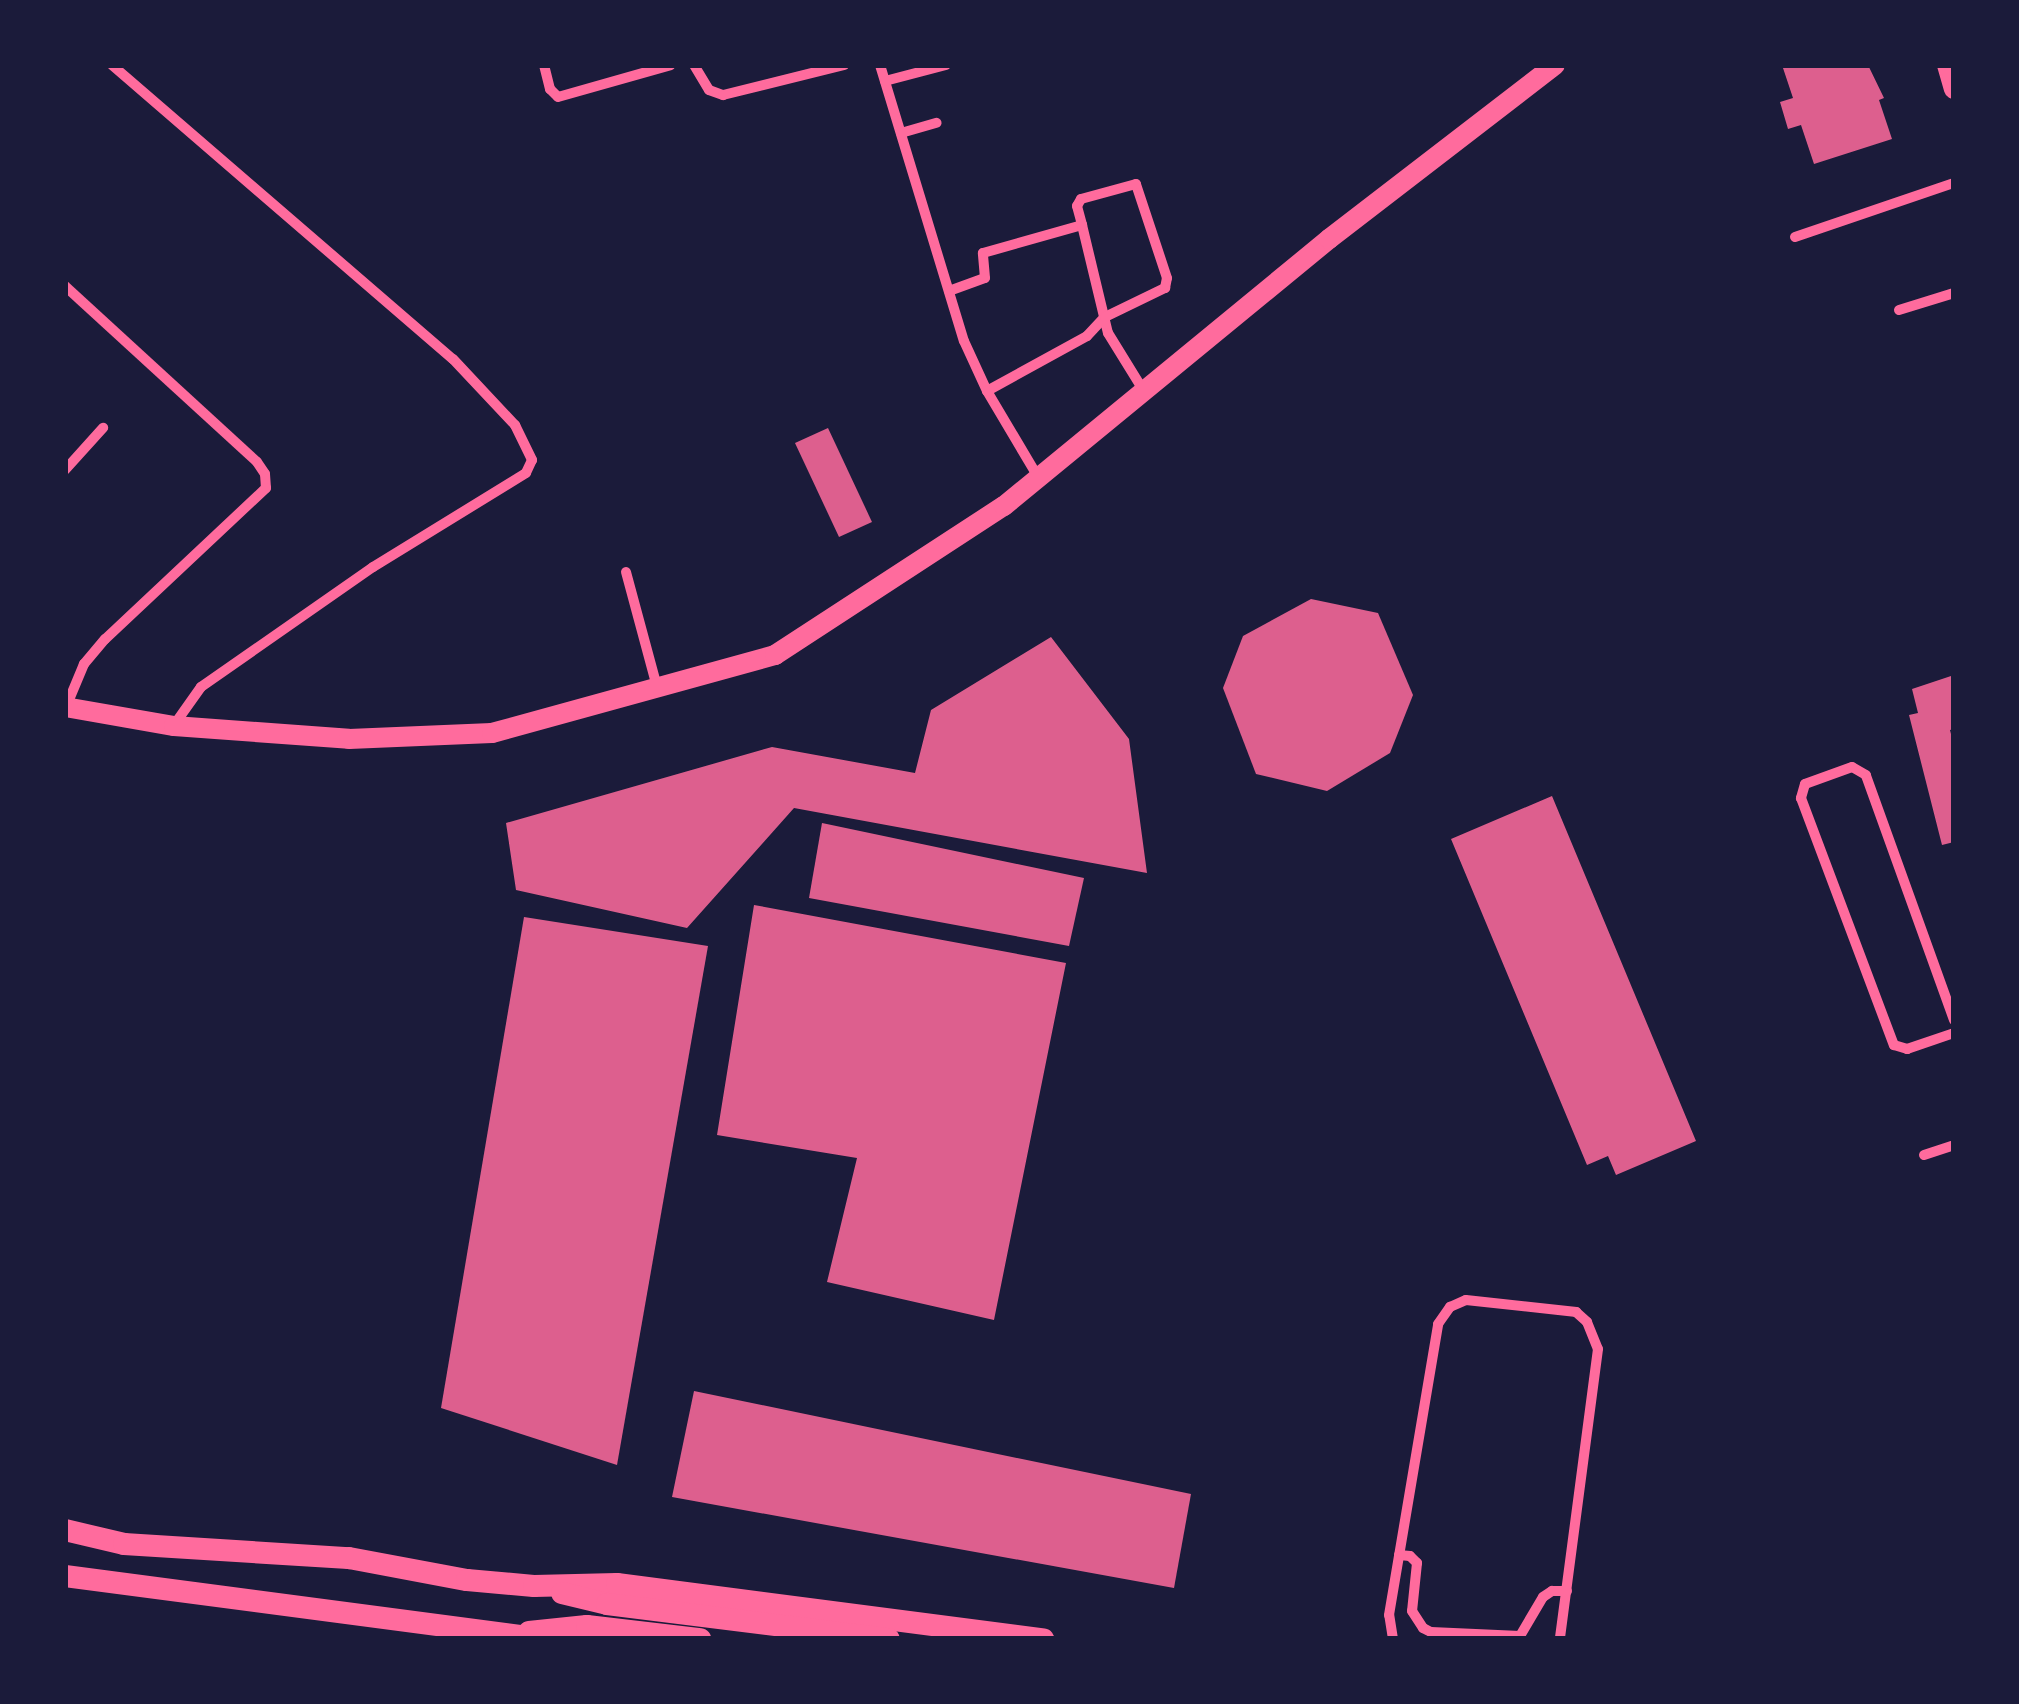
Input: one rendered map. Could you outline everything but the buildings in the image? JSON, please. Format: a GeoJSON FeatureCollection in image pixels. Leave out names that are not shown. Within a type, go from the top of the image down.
{"type":"FeatureCollection","features":[{"type":"Feature","properties":{"kind":"main road"},"geometry":{"type":"LineString","coordinates":[[66,707],[174,726],[349,739],[492,733],[775,655],[983,521],[1146,393],[1329,238],[1555,65]]}},
{"type":"Feature","properties":{"kind":"main road"},"geometry":{"type":"LineString","coordinates":[[1947,65],[1954,89]]}},
{"type":"Feature","properties":{"kind":"main road"},"geometry":{"type":"LineString","coordinates":[[65,1530],[124,1544],[349,1558],[467,1580],[534,1586],[617,1584],[1043,1639]]}},
{"type":"Feature","properties":{"kind":"main road"},"geometry":{"type":"LineString","coordinates":[[65,1576],[543,1639]]}},
{"type":"Feature","properties":{"kind":"main road"},"geometry":{"type":"LineString","coordinates":[[534,1586],[607,1604],[889,1639]]}},
{"type":"Feature","properties":{"kind":"main road"},"geometry":{"type":"LineString","coordinates":[[515,1633],[587,1626],[700,1639]]}},
{"type":"Feature","properties":{"kind":"street"},"geometry":{"type":"LineString","coordinates":[[112,65],[453,359],[515,425],[532,460],[526,473],[372,567],[202,687],[174,726]]}},
{"type":"Feature","properties":{"kind":"street"},"geometry":{"type":"LineString","coordinates":[[124,76],[133,65]]}},
{"type":"Feature","properties":{"kind":"street"},"geometry":{"type":"LineString","coordinates":[[544,65],[550,89],[558,97],[672,65]]}},
{"type":"Feature","properties":{"kind":"street"},"geometry":{"type":"LineString","coordinates":[[715,65],[696,67],[709,90],[723,95],[844,65]]}},
{"type":"Feature","properties":{"kind":"street"},"geometry":{"type":"LineString","coordinates":[[880,65],[964,342],[986,391],[1038,477]]}},
{"type":"Feature","properties":{"kind":"street"},"geometry":{"type":"LineString","coordinates":[[885,81],[946,65]]}},
{"type":"Feature","properties":{"kind":"street"},"geometry":{"type":"LineString","coordinates":[[901,133],[937,124]]}},
{"type":"Feature","properties":{"kind":"street"},"geometry":{"type":"LineString","coordinates":[[1794,237],[1954,183]]}},
{"type":"Feature","properties":{"kind":"street"},"geometry":{"type":"LineString","coordinates":[[986,391],[1087,336],[1104,317],[1165,288],[1167,278],[1136,184],[1081,198],[1077,206],[1082,225],[1104,317],[1108,333],[1146,393]]}},
{"type":"Feature","properties":{"kind":"street"},"geometry":{"type":"LineString","coordinates":[[949,291],[985,278],[983,253],[1082,225]]}},
{"type":"Feature","properties":{"kind":"street"},"geometry":{"type":"LineString","coordinates":[[65,286],[257,462],[266,488],[105,639],[84,664],[66,707]]}},
{"type":"Feature","properties":{"kind":"street"},"geometry":{"type":"LineString","coordinates":[[1899,310],[1954,293]]}},
{"type":"Feature","properties":{"kind":"street"},"geometry":{"type":"LineString","coordinates":[[65,470],[103,428]]}},
{"type":"Feature","properties":{"kind":"street"},"geometry":{"type":"LineString","coordinates":[[626,572],[658,690]]}},
{"type":"Feature","properties":{"kind":"street"},"geometry":{"type":"LineString","coordinates":[[1954,1020],[1866,775],[1852,767],[1805,784],[1802,798],[1894,1046],[1907,1050],[1954,1033]]}},
{"type":"Feature","properties":{"kind":"street"},"geometry":{"type":"LineString","coordinates":[[1924,1155],[1954,1145]]}},
{"type":"Feature","properties":{"kind":"street"},"geometry":{"type":"LineString","coordinates":[[1393,1639],[1389,1616],[1438,1324],[1450,1308],[1466,1300],[1576,1312],[1587,1322],[1598,1349],[1560,1639]]}},
{"type":"Feature","properties":{"kind":"street"},"geometry":{"type":"LineString","coordinates":[[1399,1556],[1410,1556],[1417,1563],[1412,1611],[1422,1628],[1431,1632],[1520,1636],[1543,1597],[1552,1591],[1566,1591]]}}]}
